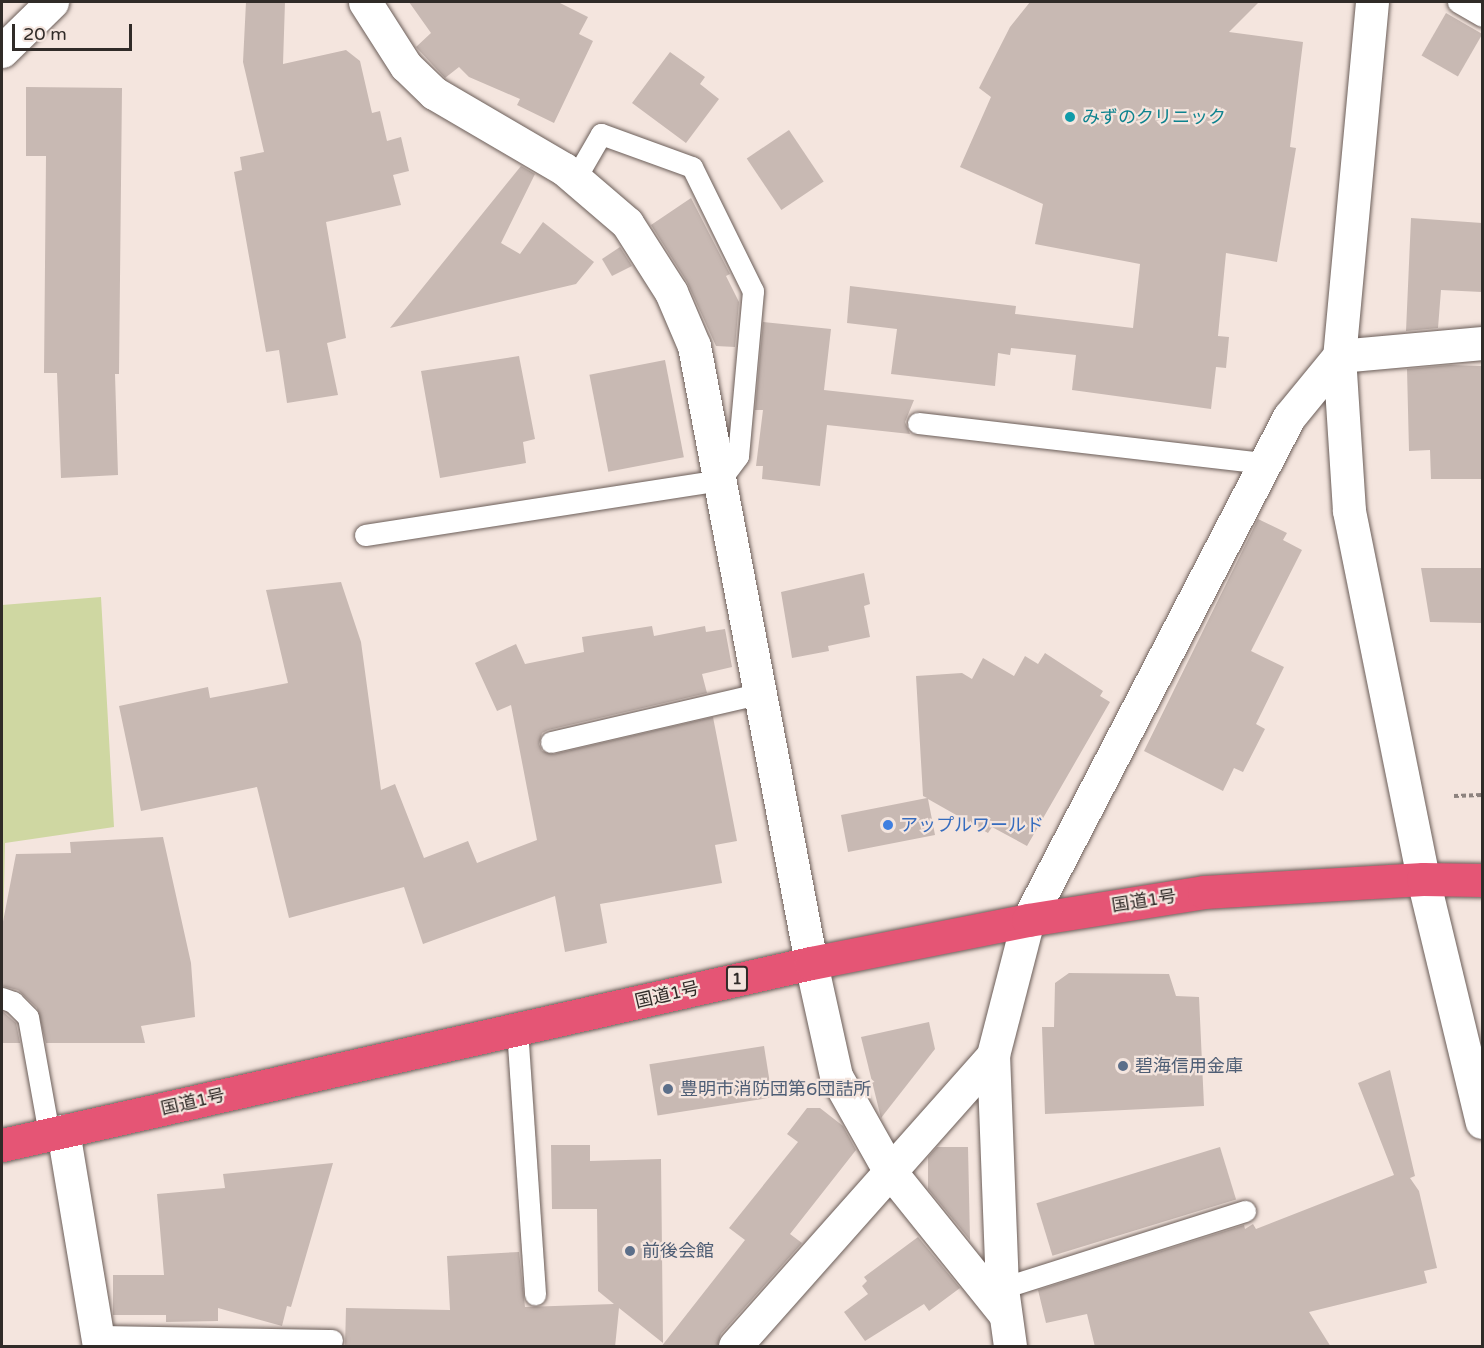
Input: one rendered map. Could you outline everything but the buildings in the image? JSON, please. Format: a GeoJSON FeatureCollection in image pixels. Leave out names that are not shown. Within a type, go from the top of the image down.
{"type":"FeatureCollection","features":[{"type":"Feature","properties":{"kind":"highway","name":"国道1号"},"geometry":{"type":"LineString","coordinates":[[2,1145],[811,963],[1028,920],[1204,892],[1423,879],[1482,880]]}},
{"type":"Feature","properties":{"kind":"street"},"geometry":{"type":"LineString","coordinates":[[2,51],[52,2]]}},
{"type":"Feature","properties":{"kind":"street"},"geometry":{"type":"LineString","coordinates":[[365,2],[406,66],[434,93],[575,179],[627,223],[671,292],[694,346],[762,693],[811,963],[836,1076],[889,1170],[1003,1300]]}},
{"type":"Feature","properties":{"kind":"street"},"geometry":{"type":"LineString","coordinates":[[1372,2],[1339,356],[1349,511],[1423,879],[1482,1122]]}},
{"type":"Feature","properties":{"kind":"street"},"geometry":{"type":"LineString","coordinates":[[1010,1347],[1003,1300],[993,1055],[1028,920],[1289,417],[1339,356],[1482,343]]}},
{"type":"Feature","properties":{"kind":"street"},"geometry":{"type":"LineString","coordinates":[[735,1347],[993,1055]]}},
{"type":"Feature","properties":{"kind":"street"},"geometry":{"type":"LineString","coordinates":[[56,1132],[98,1341]]}},
{"type":"Feature","properties":{"kind":"lane"},"geometry":{"type":"LineString","coordinates":[[1458,2],[1482,16]]}},
{"type":"Feature","properties":{"kind":"lane"},"geometry":{"type":"LineString","coordinates":[[365,535],[720,480],[738,456],[753,291],[692,167],[601,134],[575,179]]}},
{"type":"Feature","properties":{"kind":"lane"},"geometry":{"type":"LineString","coordinates":[[918,423],[1265,463]]}},
{"type":"Feature","properties":{"kind":"lane"},"geometry":{"type":"LineString","coordinates":[[551,742],[762,693]]}},
{"type":"Feature","properties":{"kind":"lane"},"geometry":{"type":"LineString","coordinates":[[2,998],[13,1002],[28,1017],[56,1132]]}},
{"type":"Feature","properties":{"kind":"lane"},"geometry":{"type":"LineString","coordinates":[[517,1029],[535,1294]]}},
{"type":"Feature","properties":{"kind":"lane"},"geometry":{"type":"LineString","coordinates":[[1003,1300],[1245,1211]]}},
{"type":"Feature","properties":{"kind":"lane"},"geometry":{"type":"LineString","coordinates":[[98,1341],[332,1340]]}},
{"type":"Feature","properties":{"kind":"path"},"geometry":{"type":"LineString","coordinates":[[1454,796],[1482,795]]}},
{"type":"Feature","properties":{"kind":"green space"},"geometry":{"type":"Polygon","coordinates":[[[101,597],[114,827],[5,843],[2,984],[2,605],[101,597]]]}},
{"type":"Feature","properties":{"kind":"place","name":"みずのクリニック"},"geometry":{"type":"Point","coordinates":[1070,117]}},
{"type":"Feature","properties":{"kind":"place","name":"アップルワールド"},"geometry":{"type":"Point","coordinates":[888,825]}},
{"type":"Feature","properties":{"kind":"place","name":"碧海信用金庫"},"geometry":{"type":"Point","coordinates":[1123,1066]}},
{"type":"Feature","properties":{"kind":"place","name":"豊明市消防団第6団詰所"},"geometry":{"type":"Point","coordinates":[668,1089]}},
{"type":"Feature","properties":{"kind":"place","name":"前後会館"},"geometry":{"type":"Point","coordinates":[630,1251]}}]}
